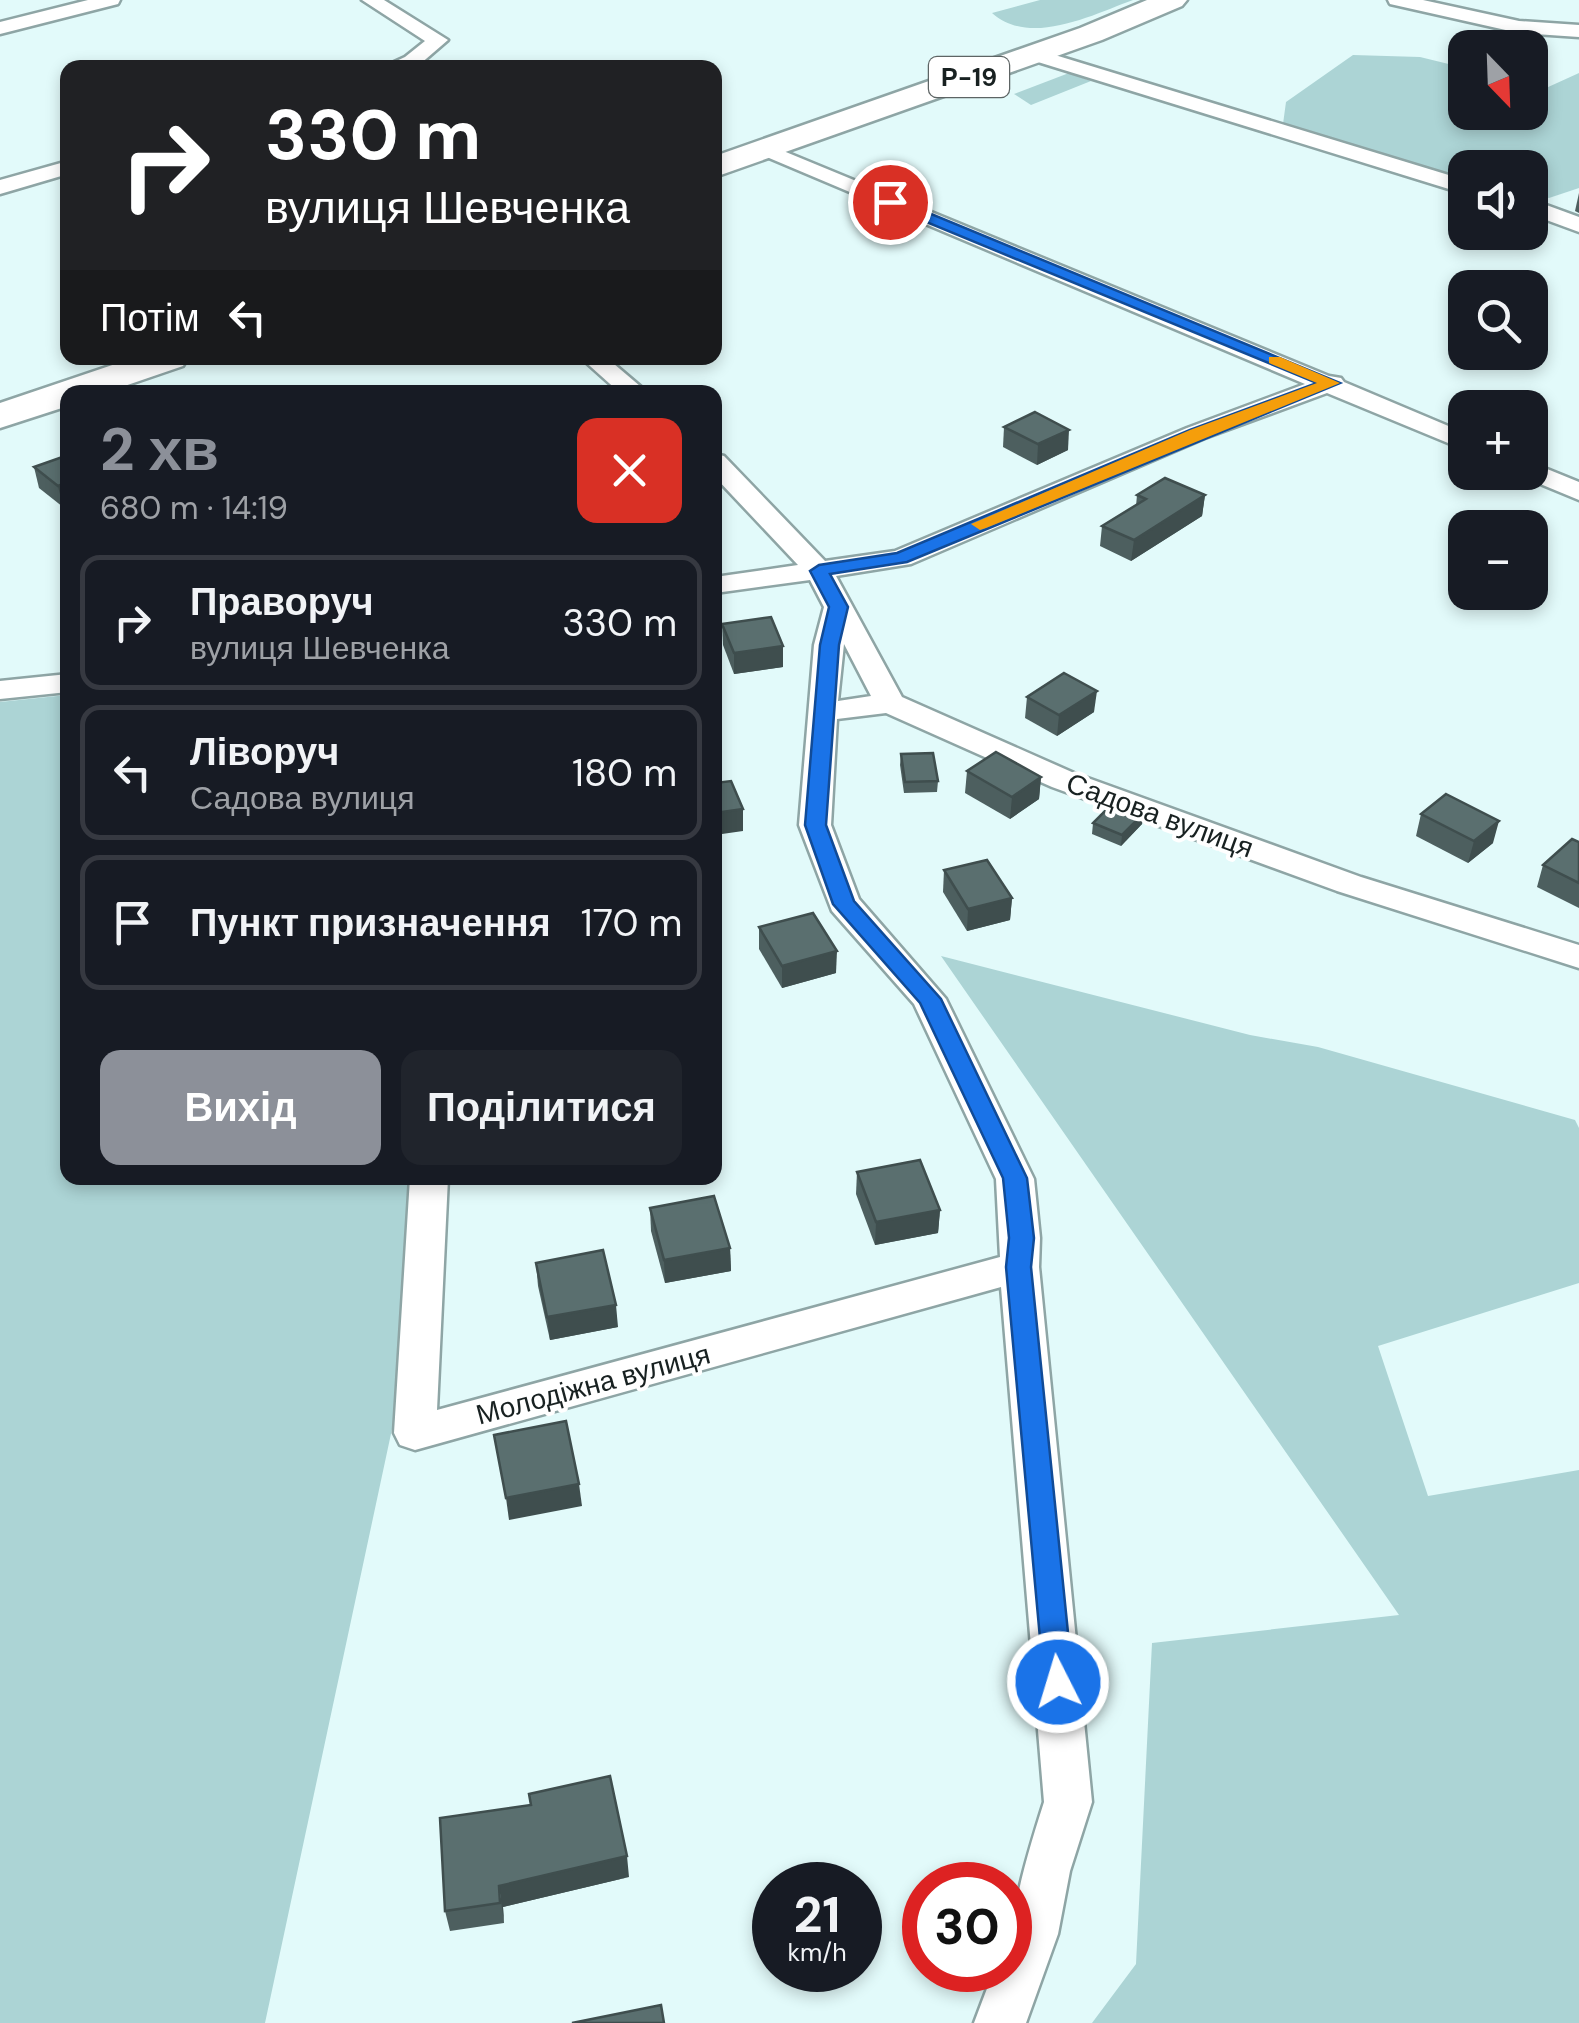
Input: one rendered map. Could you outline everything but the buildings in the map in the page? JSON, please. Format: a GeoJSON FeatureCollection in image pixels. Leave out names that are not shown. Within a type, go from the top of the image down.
{"type":"FeatureCollection","features":[{"type":"Feature","properties":{"kind":"main road","name":"Р-19"},"geometry":{"type":"LineString","coordinates":[[722,164],[1172,0]]}},
{"type":"Feature","properties":{"kind":"main road"},"geometry":{"type":"LineString","coordinates":[[90,385],[149,365]]}},
{"type":"Feature","properties":{"kind":"main road"},"geometry":{"type":"LineString","coordinates":[[0,416],[60,395]]}},
{"type":"Feature","properties":{"kind":"street"},"geometry":{"type":"LineString","coordinates":[[0,28],[111,0]]}},
{"type":"Feature","properties":{"kind":"street"},"geometry":{"type":"LineString","coordinates":[[370,0],[438,40],[413,60]]}},
{"type":"Feature","properties":{"kind":"street"},"geometry":{"type":"LineString","coordinates":[[1398,0],[1519,28],[1579,30]]}},
{"type":"Feature","properties":{"kind":"street"},"geometry":{"type":"LineString","coordinates":[[1032,54],[1448,183]]}},
{"type":"Feature","properties":{"kind":"street"},"geometry":{"type":"LineString","coordinates":[[764,149],[1448,434]]}},
{"type":"Feature","properties":{"kind":"street"},"geometry":{"type":"LineString","coordinates":[[0,187],[60,170]]}},
{"type":"Feature","properties":{"kind":"street"},"geometry":{"type":"LineString","coordinates":[[1430,178],[1448,187]]}},
{"type":"Feature","properties":{"kind":"street"},"geometry":{"type":"LineString","coordinates":[[1548,213],[1579,225]]}},
{"type":"Feature","properties":{"kind":"street"},"geometry":{"type":"LineString","coordinates":[[1548,235],[1579,245]]}},
{"type":"Feature","properties":{"kind":"street"},"geometry":{"type":"LineString","coordinates":[[602,365],[626,385]]}},
{"type":"Feature","properties":{"kind":"street"},"geometry":{"type":"LineString","coordinates":[[722,584],[901,558],[1196,434],[1332,383]]}},
{"type":"Feature","properties":{"kind":"street"},"geometry":{"type":"LineString","coordinates":[[722,469],[819,571],[890,703],[822,712]]}},
{"type":"Feature","properties":{"kind":"street"},"geometry":{"type":"LineString","coordinates":[[1548,478],[1579,492]]}},
{"type":"Feature","properties":{"kind":"street"},"geometry":{"type":"LineString","coordinates":[[838,607],[829,645],[815,825],[844,904],[929,999],[1015,1178],[1022,1238],[1018,1267],[1068,1802],[1046,1872],[1033,1934],[1000,2023]]}},
{"type":"Feature","properties":{"kind":"street"},"geometry":{"type":"LineString","coordinates":[[0,690],[60,684]]}},
{"type":"Feature","properties":{"kind":"street","name":"Садова вулиця"},"geometry":{"type":"LineString","coordinates":[[890,703],[1064,780],[1349,884],[1579,957]]}},
{"type":"Feature","properties":{"kind":"street","name":"Молодіжна вулиця"},"geometry":{"type":"LineString","coordinates":[[429,1185],[415,1433],[1018,1267]]}},
{"type":"Feature","properties":{"kind":"shaded area"},"geometry":{"type":"Polygon","coordinates":[[[1040,0],[1133,0],[1080,20],[1043,28],[1007,23],[992,13],[1040,0]]]}},
{"type":"Feature","properties":{"kind":"shaded area"},"geometry":{"type":"Polygon","coordinates":[[[1353,55],[1420,57],[1448,64],[1448,130],[1548,130],[1548,87],[1579,73],[1579,188],[1548,198],[1548,150],[1448,150],[1448,173],[1283,124],[1286,102],[1353,55]]]}},
{"type":"Feature","properties":{"kind":"shaded area"},"geometry":{"type":"Polygon","coordinates":[[[1069,73],[1091,81],[1031,105],[1014,94],[1069,73]]]}},
{"type":"Feature","properties":{"kind":"shaded area"},"geometry":{"type":"Polygon","coordinates":[[[60,696],[60,1185],[411,1185],[398,1401],[265,2023],[0,2023],[0,702],[60,696]]]}},
{"type":"Feature","properties":{"kind":"shaded area"},"geometry":{"type":"Polygon","coordinates":[[[941,956],[1250,1035],[1318,1047],[1575,1120],[1579,1128],[1579,1283],[1378,1346],[1428,1496],[1579,1470],[1579,2023],[1092,2023],[1136,1964],[1152,1643],[1399,1615],[941,956]]]}},
{"type":"Feature","properties":{"kind":"slow traffic"},"geometry":{"type":"LineString","coordinates":[[980,524],[1196,434],[1332,383],[1274,360]]}},
{"type":"Feature","properties":{"kind":"route"},"geometry":{"type":"LineString","coordinates":[[890,202],[1332,383],[1196,434],[901,558],[819,571],[838,607],[829,645],[815,825],[844,904],[929,999],[1015,1178],[1022,1238],[1018,1267],[1058,1682]]}}]}
